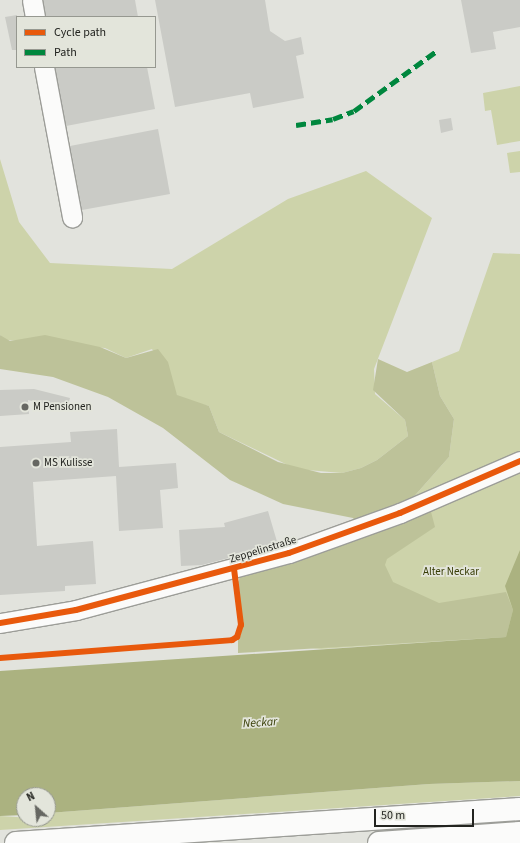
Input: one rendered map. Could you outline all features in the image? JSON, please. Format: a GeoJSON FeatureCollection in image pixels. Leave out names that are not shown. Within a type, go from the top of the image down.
{"type":"FeatureCollection","features":[{"type":"Feature","properties":{"kind":"highway"},"geometry":{"type":"LineString","coordinates":[[16,843],[520,809]]}},
{"type":"Feature","properties":{"kind":"highway"},"geometry":{"type":"LineString","coordinates":[[379,843],[520,833]]}},
{"type":"Feature","properties":{"kind":"street"},"geometry":{"type":"LineString","coordinates":[[32,0],[35,16]]}},
{"type":"Feature","properties":{"kind":"street"},"geometry":{"type":"LineString","coordinates":[[44,68],[72,217]]}},
{"type":"Feature","properties":{"kind":"street","name":"Zeppelinstraße"},"geometry":{"type":"LineString","coordinates":[[0,623],[76,610],[289,553],[407,510],[520,461]]}},
{"type":"Feature","properties":{"kind":"green space"},"geometry":{"type":"Polygon","coordinates":[[[520,86],[520,141],[497,145],[491,110],[485,111],[483,93],[520,86]]]}},
{"type":"Feature","properties":{"kind":"green space"},"geometry":{"type":"Polygon","coordinates":[[[520,151],[520,172],[510,173],[507,153],[520,151]]]}},
{"type":"Feature","properties":{"kind":"green space"},"geometry":{"type":"Polygon","coordinates":[[[0,159],[19,222],[50,263],[172,269],[288,199],[366,171],[432,218],[374,369],[375,394],[405,420],[408,436],[377,460],[361,468],[342,473],[296,469],[219,432],[209,406],[179,399],[152,349],[126,358],[105,348],[6,340],[0,335],[0,159]]]}},
{"type":"Feature","properties":{"kind":"green space"},"geometry":{"type":"Polygon","coordinates":[[[493,253],[520,254],[520,454],[410,501],[449,457],[454,419],[440,396],[432,362],[459,351],[493,253]]]}},
{"type":"Feature","properties":{"kind":"green space","name":"Alter Neckar"},"geometry":{"type":"Polygon","coordinates":[[[520,468],[520,636],[321,649],[238,641],[243,621],[239,577],[520,468]]]}},
{"type":"Feature","properties":{"kind":"green space"},"geometry":{"type":"Polygon","coordinates":[[[520,781],[520,796],[56,826],[56,812],[429,784],[520,781]]]}},
{"type":"Feature","properties":{"kind":"green space"},"geometry":{"type":"Polygon","coordinates":[[[0,816],[16,817],[16,827],[46,827],[0,830],[0,816]]]}},
{"type":"Feature","properties":{"kind":"shaded area"},"geometry":{"type":"Polygon","coordinates":[[[0,335],[10,341],[45,335],[100,347],[126,358],[158,349],[168,362],[177,395],[209,406],[219,432],[278,462],[321,473],[342,473],[361,468],[377,460],[408,436],[405,420],[373,390],[378,359],[407,372],[432,362],[440,396],[454,419],[449,457],[410,501],[356,523],[353,518],[283,504],[230,480],[163,428],[108,397],[53,377],[0,369],[0,335]]]}},
{"type":"Feature","properties":{"kind":"shaded area","name":"Alter Neckar"},"geometry":{"type":"Polygon","coordinates":[[[430,508],[435,527],[387,559],[385,565],[393,582],[439,603],[506,592],[513,610],[506,637],[238,653],[238,641],[243,627],[238,582],[242,574],[430,508]]]}},
{"type":"Feature","properties":{"kind":"water","name":"Neckar"},"geometry":{"type":"Polygon","coordinates":[[[520,550],[520,781],[429,784],[56,812],[56,787],[16,787],[16,815],[0,816],[0,671],[506,637],[513,610],[505,586],[520,550]]]}},
{"type":"Feature","properties":{"kind":"building"},"geometry":{"type":"Polygon","coordinates":[[[43,0],[135,0],[138,16],[46,16],[43,0]]]}},
{"type":"Feature","properties":{"kind":"building"},"geometry":{"type":"Polygon","coordinates":[[[155,0],[265,0],[270,31],[285,41],[301,37],[304,54],[296,56],[304,98],[253,108],[250,93],[175,107],[155,0]]]}},
{"type":"Feature","properties":{"kind":"building"},"geometry":{"type":"Polygon","coordinates":[[[461,0],[520,0],[520,27],[493,32],[496,49],[471,53],[461,0]]]}},
{"type":"Feature","properties":{"kind":"building"},"geometry":{"type":"Polygon","coordinates":[[[17,15],[16,50],[12,50],[5,17],[17,15]]]}},
{"type":"Feature","properties":{"kind":"building"},"geometry":{"type":"Polygon","coordinates":[[[55,68],[147,68],[155,109],[66,126],[55,68]]]}},
{"type":"Feature","properties":{"kind":"building"},"geometry":{"type":"Polygon","coordinates":[[[451,118],[453,130],[441,133],[439,120],[451,118]]]}},
{"type":"Feature","properties":{"kind":"building"},"geometry":{"type":"Polygon","coordinates":[[[158,129],[170,194],[82,210],[70,146],[158,129]]]}},
{"type":"Feature","properties":{"kind":"building"},"geometry":{"type":"Polygon","coordinates":[[[34,389],[70,398],[67,409],[28,400],[29,414],[0,416],[0,390],[34,389]]]}},
{"type":"Feature","properties":{"kind":"building"},"geometry":{"type":"Polygon","coordinates":[[[117,429],[119,467],[176,463],[178,488],[160,490],[163,528],[119,531],[116,476],[33,482],[37,546],[93,541],[96,584],[65,586],[65,591],[0,595],[0,447],[71,442],[70,432],[117,429]]]}},
{"type":"Feature","properties":{"kind":"building"},"geometry":{"type":"Polygon","coordinates":[[[268,511],[278,545],[202,565],[181,566],[179,530],[225,527],[224,523],[268,511]]]}},
{"type":"Feature","properties":{"kind":"marked path"},"geometry":{"type":"LineString","coordinates":[[296,125],[333,119],[354,111],[438,50]]}},
{"type":"Feature","properties":{"kind":"cycle path"},"geometry":{"type":"LineString","coordinates":[[0,623],[76,610],[289,553],[400,513],[520,461]]}},
{"type":"Feature","properties":{"kind":"cycle path"},"geometry":{"type":"LineString","coordinates":[[0,658],[232,640],[237,637],[241,625],[234,569]]}},
{"type":"Feature","properties":{"kind":"place","name":"M Pensionen"},"geometry":{"type":"Point","coordinates":[25,407]}},
{"type":"Feature","properties":{"kind":"place","name":"MS Kulisse"},"geometry":{"type":"Point","coordinates":[36,463]}}]}
